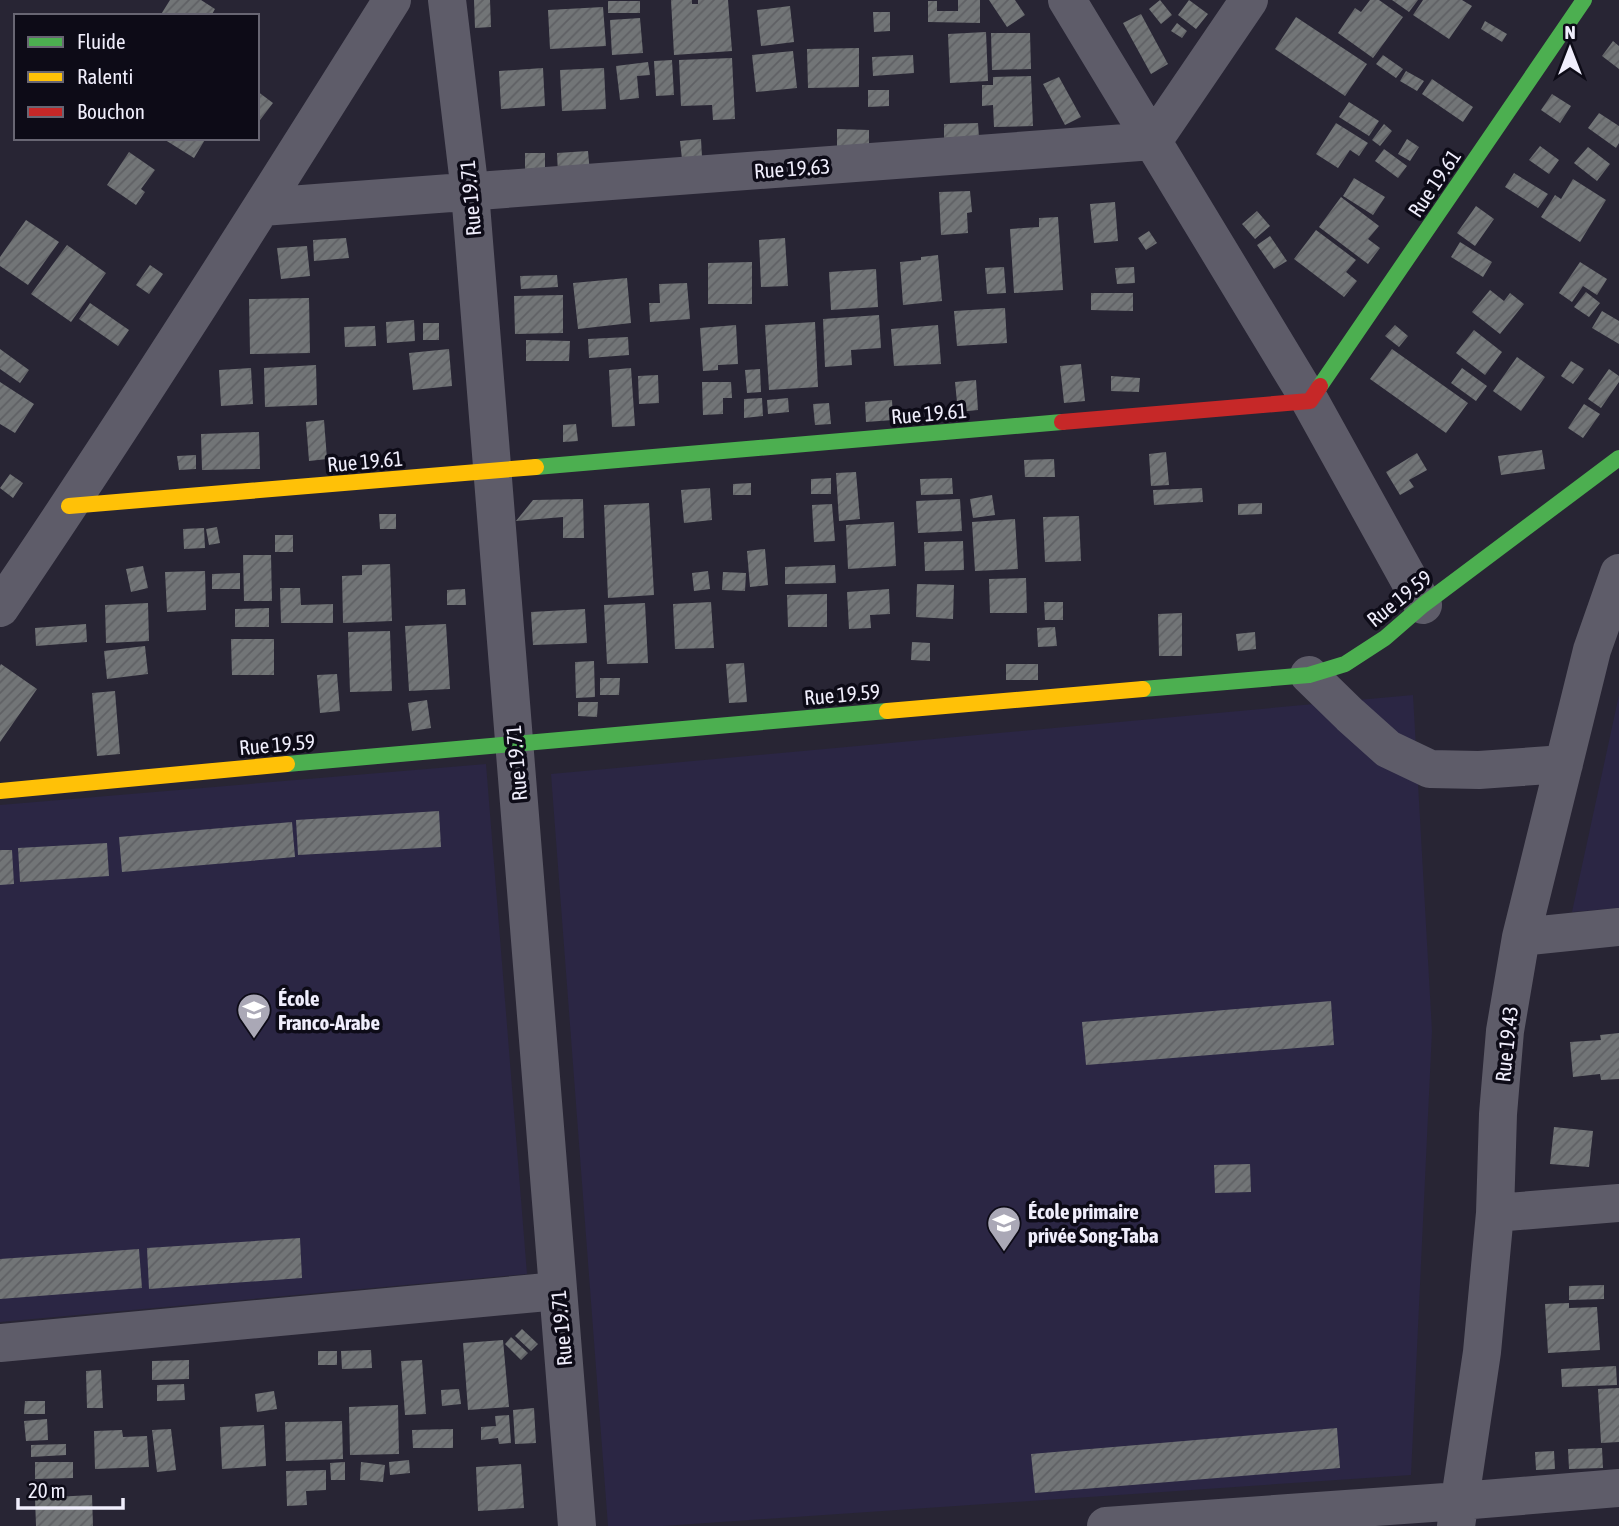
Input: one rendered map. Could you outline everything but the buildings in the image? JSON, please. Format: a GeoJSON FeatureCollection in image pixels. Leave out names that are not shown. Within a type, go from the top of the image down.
{"type":"FeatureCollection","features":[{"type":"Feature","properties":{"kind":"street"},"geometry":{"type":"LineString","coordinates":[[0,608],[262,207],[392,0]]}},
{"type":"Feature","properties":{"kind":"street","name":"Rue 19.71"},"geometry":{"type":"LineString","coordinates":[[447,0],[470,192],[578,1526]]}},
{"type":"Feature","properties":{"kind":"street"},"geometry":{"type":"LineString","coordinates":[[1067,0],[1310,401],[1423,605]]}},
{"type":"Feature","properties":{"kind":"street"},"geometry":{"type":"LineString","coordinates":[[1153,141],[1249,0]]}},
{"type":"Feature","properties":{"kind":"street","name":"Rue 19.61"},"geometry":{"type":"LineString","coordinates":[[69,506],[1310,401],[1584,0]]}},
{"type":"Feature","properties":{"kind":"street","name":"Rue 19.63"},"geometry":{"type":"LineString","coordinates":[[262,207],[1153,141]]}},
{"type":"Feature","properties":{"kind":"street","name":"Rue 19.59"},"geometry":{"type":"LineString","coordinates":[[0,790],[514,743],[1309,676],[1346,664],[1385,638],[1423,605],[1619,458]]}},
{"type":"Feature","properties":{"kind":"street","name":"Rue 19.43"},"geometry":{"type":"LineString","coordinates":[[1458,1514],[1482,1352],[1495,1213],[1505,1031],[1521,937],[1592,650],[1619,573]]}},
{"type":"Feature","properties":{"kind":"street"},"geometry":{"type":"LineString","coordinates":[[1309,676],[1388,749],[1430,769],[1479,770],[1564,764]]}},
{"type":"Feature","properties":{"kind":"street"},"geometry":{"type":"LineString","coordinates":[[1521,937],[1619,927]]}},
{"type":"Feature","properties":{"kind":"street"},"geometry":{"type":"LineString","coordinates":[[1495,1213],[1619,1203]]}},
{"type":"Feature","properties":{"kind":"street"},"geometry":{"type":"LineString","coordinates":[[0,1343],[558,1291]]}},
{"type":"Feature","properties":{"kind":"street"},"geometry":{"type":"LineString","coordinates":[[1106,1526],[1458,1514],[1619,1488]]}},
{"type":"Feature","properties":{"kind":"shaded area","name":"École primaire privée Song-Taba"},"geometry":{"type":"Polygon","coordinates":[[[1413,695],[1432,1031],[1411,1475],[663,1526],[608,1526],[551,774],[1413,695]]]}},
{"type":"Feature","properties":{"kind":"shaded area"},"geometry":{"type":"Polygon","coordinates":[[[1619,695],[1619,908],[1572,912],[1619,695]]]}},
{"type":"Feature","properties":{"kind":"shaded area","name":"École Franco-Arabe"},"geometry":{"type":"Polygon","coordinates":[[[486,764],[527,1274],[0,1322],[0,805],[486,764]]]}},
{"type":"Feature","properties":{"kind":"traffic: fast"},"geometry":{"type":"LineString","coordinates":[[1320,386],[1584,0]]}},
{"type":"Feature","properties":{"kind":"traffic: fast"},"geometry":{"type":"LineString","coordinates":[[536,467],[1062,422]]}},
{"type":"Feature","properties":{"kind":"traffic: fast"},"geometry":{"type":"LineString","coordinates":[[1143,689],[1309,675],[1345,664],[1385,638],[1423,605],[1619,458]]}},
{"type":"Feature","properties":{"kind":"traffic: fast"},"geometry":{"type":"LineString","coordinates":[[287,764],[887,711]]}},
{"type":"Feature","properties":{"kind":"traffic: slow"},"geometry":{"type":"LineString","coordinates":[[69,506],[536,467]]}},
{"type":"Feature","properties":{"kind":"traffic: slow"},"geometry":{"type":"LineString","coordinates":[[887,711],[1143,689]]}},
{"type":"Feature","properties":{"kind":"traffic: slow"},"geometry":{"type":"LineString","coordinates":[[0,791],[287,764]]}},
{"type":"Feature","properties":{"kind":"traffic: jam"},"geometry":{"type":"LineString","coordinates":[[1062,422],[1310,401],[1320,386]]}},
{"type":"Feature","properties":{"kind":"place","name":"École Franco-Arabe"},"geometry":{"type":"Point","coordinates":[254,1040]}},
{"type":"Feature","properties":{"kind":"place","name":"École primaire privée Song-Taba"},"geometry":{"type":"Point","coordinates":[1004,1253]}}]}
